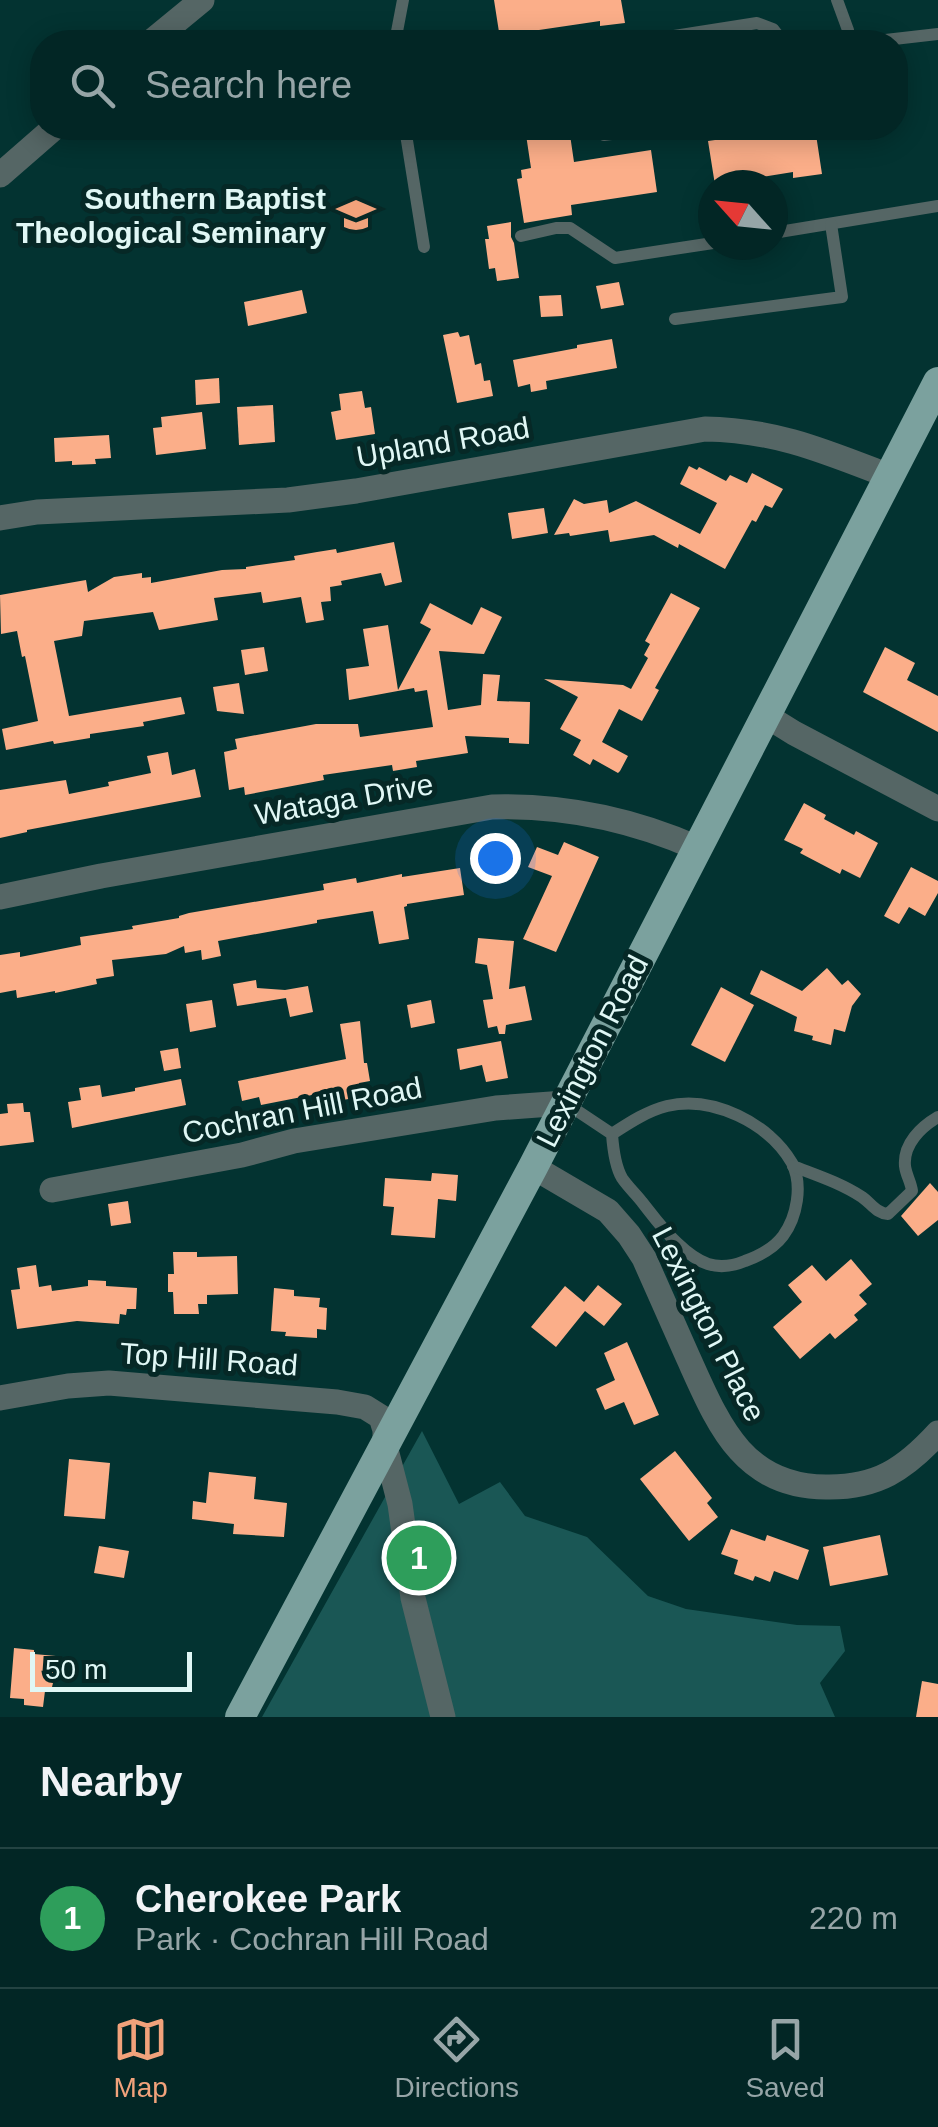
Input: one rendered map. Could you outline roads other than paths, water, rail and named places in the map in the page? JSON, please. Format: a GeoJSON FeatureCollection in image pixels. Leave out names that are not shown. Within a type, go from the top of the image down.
{"type":"FeatureCollection","features":[{"type":"Feature","properties":{"kind":"main road","name":"Lexington Road"},"geometry":{"type":"LineString","coordinates":[[240,1717],[533,1167],[934,398]]}},
{"type":"Feature","properties":{"kind":"street"},"geometry":{"type":"LineString","coordinates":[[166,30],[202,0]]}},
{"type":"Feature","properties":{"kind":"street"},"geometry":{"type":"LineString","coordinates":[[0,176],[40,140]]}},
{"type":"Feature","properties":{"kind":"street","name":"Upland Road"},"geometry":{"type":"LineString","coordinates":[[0,518],[37,512],[288,500],[704,428],[761,432],[890,476]]}},
{"type":"Feature","properties":{"kind":"street"},"geometry":{"type":"LineString","coordinates":[[766,715],[938,809]]}},
{"type":"Feature","properties":{"kind":"street","name":"Wataga Drive"},"geometry":{"type":"LineString","coordinates":[[0,897],[492,807],[570,810],[613,819],[697,848]]}},
{"type":"Feature","properties":{"kind":"street","name":"Cochran Hill Road"},"geometry":{"type":"LineString","coordinates":[[52,1190],[242,1155],[294,1140],[496,1108],[565,1102]]}},
{"type":"Feature","properties":{"kind":"street","name":"Lexington Place"},"geometry":{"type":"LineString","coordinates":[[533,1167],[599,1204],[629,1235],[644,1258],[717,1421],[734,1446],[764,1470],[815,1487],[866,1484],[899,1469],[938,1432]]}},
{"type":"Feature","properties":{"kind":"street","name":"Top Hill Road"},"geometry":{"type":"LineString","coordinates":[[0,1398],[110,1383],[337,1402],[365,1406],[381,1417],[384,1446]]}},
{"type":"Feature","properties":{"kind":"street"},"geometry":{"type":"LineString","coordinates":[[384,1446],[400,1504],[412,1598],[443,1717]]}},
{"type":"Feature","properties":{"kind":"lane"},"geometry":{"type":"LineString","coordinates":[[397,30],[402,0]]}},
{"type":"Feature","properties":{"kind":"lane"},"geometry":{"type":"LineString","coordinates":[[838,0],[848,30]]}},
{"type":"Feature","properties":{"kind":"lane"},"geometry":{"type":"LineString","coordinates":[[713,30],[758,23],[773,30]]}},
{"type":"Feature","properties":{"kind":"lane"},"geometry":{"type":"LineString","coordinates":[[908,37],[938,34]]}},
{"type":"Feature","properties":{"kind":"lane"},"geometry":{"type":"LineString","coordinates":[[407,140],[424,247]]}},
{"type":"Feature","properties":{"kind":"lane"},"geometry":{"type":"LineString","coordinates":[[788,231],[938,206]]}},
{"type":"Feature","properties":{"kind":"lane"},"geometry":{"type":"LineString","coordinates":[[676,319],[842,297],[831,224]]}},
{"type":"Feature","properties":{"kind":"lane"},"geometry":{"type":"LineString","coordinates":[[522,236],[570,228],[615,258],[698,244]]}},
{"type":"Feature","properties":{"kind":"lane"},"geometry":{"type":"LineString","coordinates":[[565,1102],[612,1134],[621,1177],[664,1232],[689,1255],[714,1267],[736,1265],[762,1254],[783,1236],[795,1212],[798,1189],[793,1166],[778,1145],[754,1124],[726,1110],[701,1104],[667,1106],[612,1134]]}},
{"type":"Feature","properties":{"kind":"lane"},"geometry":{"type":"LineString","coordinates":[[793,1166],[834,1182],[863,1198],[880,1214],[888,1214],[912,1191],[905,1165],[914,1137],[938,1117]]}},
{"type":"Feature","properties":{"kind":"place","name":"Southern Baptist Theological Seminary"},"geometry":{"type":"Point","coordinates":[356,215]}},
{"type":"Feature","properties":{"kind":"place","name":"Cherokee Park"},"geometry":{"type":"Point","coordinates":[419,1558]}}]}
